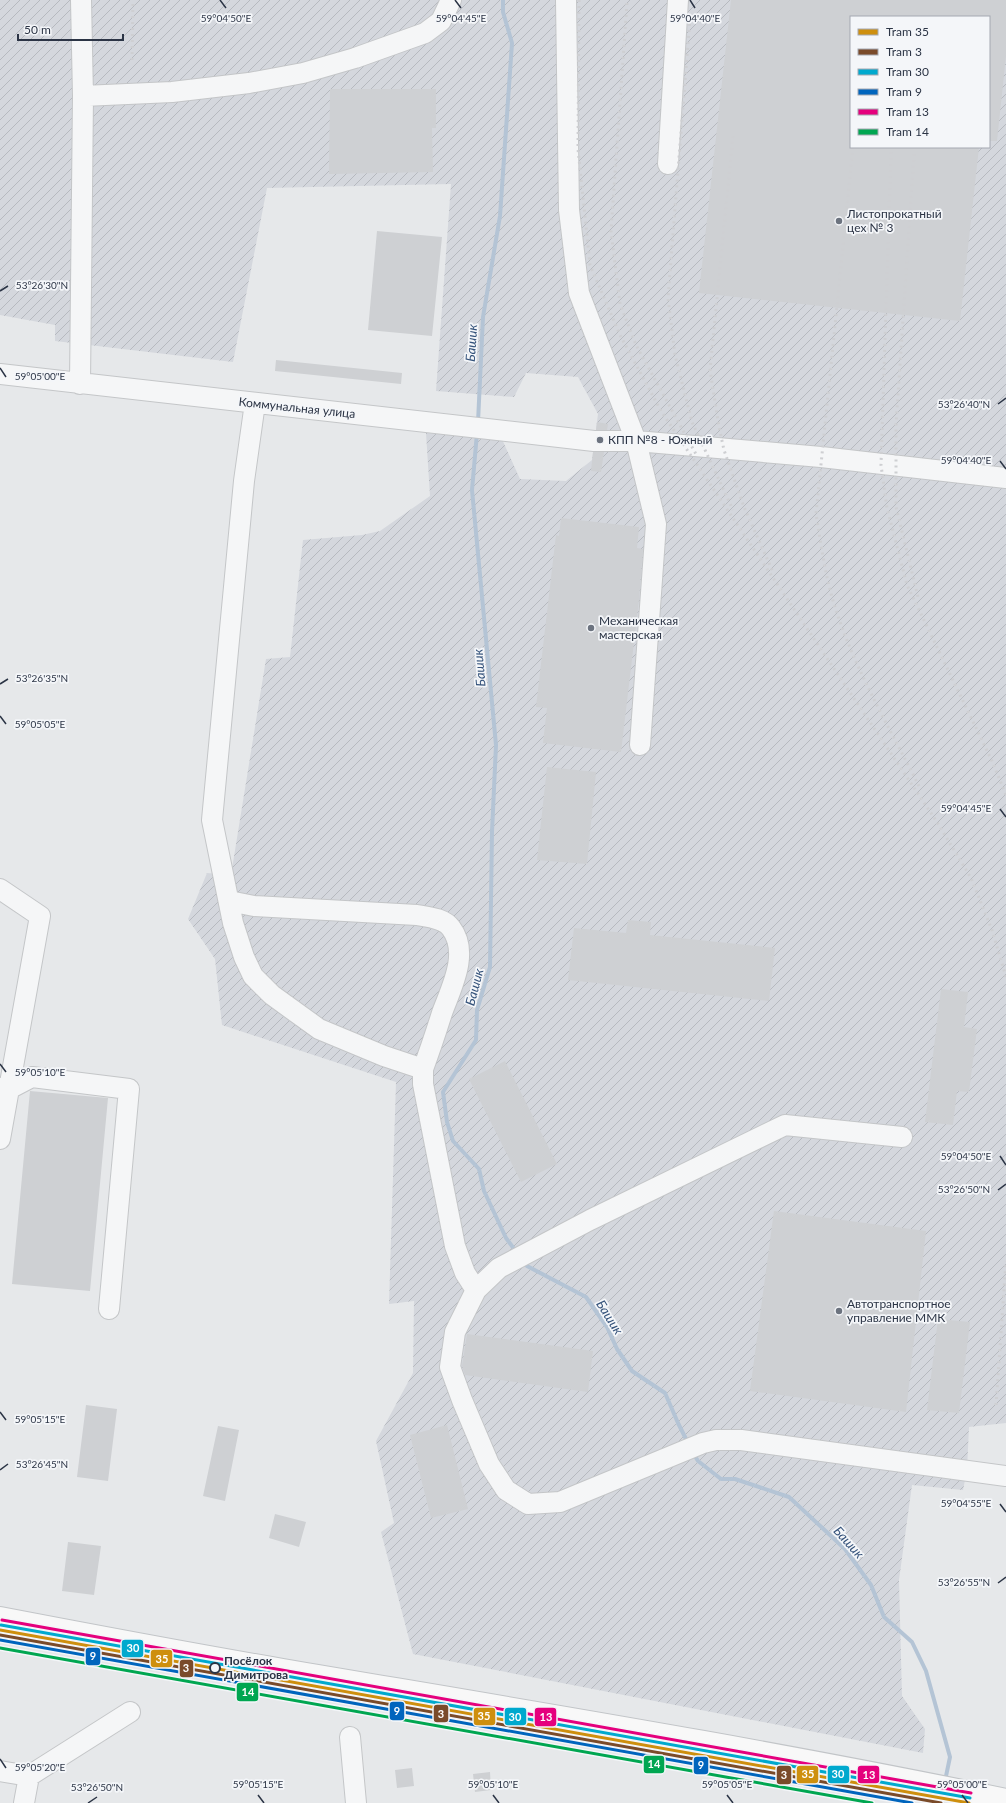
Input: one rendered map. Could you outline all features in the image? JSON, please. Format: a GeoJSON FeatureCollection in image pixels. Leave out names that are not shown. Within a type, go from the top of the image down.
{"type":"FeatureCollection","features":[{"type":"Feature","properties":{"kind":"main road"},"geometry":{"type":"LineString","coordinates":[[0,1618],[281,1670],[470,1701],[902,1778],[1006,1800]]}},
{"type":"Feature","properties":{"kind":"street"},"geometry":{"type":"LineString","coordinates":[[80,0],[83,96],[80,384]]}},
{"type":"Feature","properties":{"kind":"street"},"geometry":{"type":"LineString","coordinates":[[83,96],[172,92],[249,83],[303,73],[355,58],[425,33],[441,21],[451,0]]}},
{"type":"Feature","properties":{"kind":"street"},"geometry":{"type":"LineString","coordinates":[[566,0],[569,210],[579,293],[636,441],[656,524],[640,745]]}},
{"type":"Feature","properties":{"kind":"street"},"geometry":{"type":"LineString","coordinates":[[668,164],[678,0]]}},
{"type":"Feature","properties":{"kind":"street","name":"Коммунальная улица"},"geometry":{"type":"LineString","coordinates":[[0,374],[255,404],[594,441],[636,441],[821,458],[1006,478]]}},
{"type":"Feature","properties":{"kind":"street"},"geometry":{"type":"LineString","coordinates":[[255,404],[243,488],[212,820],[233,923],[244,957],[253,976],[272,995],[319,1029],[384,1056],[423,1069]]}},
{"type":"Feature","properties":{"kind":"street"},"geometry":{"type":"LineString","coordinates":[[0,888],[40,916],[4,1089],[0,1139]]}},
{"type":"Feature","properties":{"kind":"street"},"geometry":{"type":"LineString","coordinates":[[229,901],[262,907],[417,916],[439,919],[451,926],[458,941],[459,958],[456,977],[423,1069],[423,1084],[455,1246],[465,1273],[476,1290]]}},
{"type":"Feature","properties":{"kind":"street"},"geometry":{"type":"LineString","coordinates":[[4,1089],[32,1077],[129,1089],[109,1309]]}},
{"type":"Feature","properties":{"kind":"street"},"geometry":{"type":"LineString","coordinates":[[902,1137],[785,1125],[590,1220],[499,1268],[476,1290],[455,1332],[450,1367],[489,1464],[506,1490],[528,1504],[560,1502],[703,1443],[716,1440],[741,1440],[1006,1476]]}},
{"type":"Feature","properties":{"kind":"street"},"geometry":{"type":"LineString","coordinates":[[0,1771],[29,1776],[130,1712]]}},
{"type":"Feature","properties":{"kind":"street"},"geometry":{"type":"LineString","coordinates":[[350,1737],[356,1803]]}},
{"type":"Feature","properties":{"kind":"street"},"geometry":{"type":"LineString","coordinates":[[24,1803],[29,1776]]}},
{"type":"Feature","properties":{"kind":"shaded area"},"geometry":{"type":"Polygon","coordinates":[[[0,0],[1006,0],[1006,1423],[969,1427],[967,1470],[963,1490],[912,1485],[899,1580],[902,1696],[925,1729],[923,1753],[413,1654],[381,1532],[394,1523],[376,1441],[413,1373],[414,1301],[389,1304],[396,1082],[222,1025],[215,959],[188,919],[207,873],[231,875],[266,659],[290,657],[303,540],[362,535],[380,531],[430,496],[426,433],[501,437],[520,479],[566,481],[592,460],[598,414],[578,377],[526,373],[514,397],[436,391],[451,184],[267,188],[233,362],[55,341],[55,325],[0,315],[0,0]]]}},
{"type":"Feature","properties":{"kind":"building","name":"Листопрокатный цех № 3"},"geometry":{"type":"Polygon","coordinates":[[[731,0],[1006,0],[1006,56],[997,141],[990,141],[990,16],[850,16],[850,148],[979,148],[960,321],[699,293],[731,0]]]}},
{"type":"Feature","properties":{"kind":"building"},"geometry":{"type":"Polygon","coordinates":[[[330,89],[436,89],[436,128],[432,128],[433,172],[329,174],[330,89]]]}},
{"type":"Feature","properties":{"kind":"building"},"geometry":{"type":"Polygon","coordinates":[[[377,231],[442,237],[432,336],[368,330],[377,231]]]}},
{"type":"Feature","properties":{"kind":"building"},"geometry":{"type":"Polygon","coordinates":[[[276,360],[402,373],[401,384],[275,371],[276,360]]]}},
{"type":"Feature","properties":{"kind":"building"},"geometry":{"type":"Polygon","coordinates":[[[597,422],[608,424],[607,430],[596,430],[597,422]]]}},
{"type":"Feature","properties":{"kind":"building"},"geometry":{"type":"Polygon","coordinates":[[[593,452],[604,452],[601,472],[591,471],[593,452]]]}},
{"type":"Feature","properties":{"kind":"building","name":"Механическая мастерская"},"geometry":{"type":"Polygon","coordinates":[[[561,518],[639,527],[637,548],[643,549],[639,600],[621,752],[543,743],[547,708],[536,707],[556,535],[559,536],[561,518]]]}},
{"type":"Feature","properties":{"kind":"building"},"geometry":{"type":"Polygon","coordinates":[[[547,767],[596,772],[587,864],[537,860],[547,767]]]}},
{"type":"Feature","properties":{"kind":"building"},"geometry":{"type":"Polygon","coordinates":[[[628,920],[651,922],[650,935],[775,948],[769,1001],[568,980],[574,928],[626,933],[628,920]]]}},
{"type":"Feature","properties":{"kind":"building"},"geometry":{"type":"Polygon","coordinates":[[[941,989],[968,992],[964,1027],[977,1029],[969,1092],[957,1091],[953,1125],[925,1122],[941,989]]]}},
{"type":"Feature","properties":{"kind":"building"},"geometry":{"type":"Polygon","coordinates":[[[505,1061],[557,1164],[521,1182],[469,1079],[505,1061]]]}},
{"type":"Feature","properties":{"kind":"building"},"geometry":{"type":"Polygon","coordinates":[[[30,1091],[108,1098],[90,1291],[12,1284],[30,1091]]]}},
{"type":"Feature","properties":{"kind":"building","name":"Автотранспортное управление ММК"},"geometry":{"type":"Polygon","coordinates":[[[774,1211],[926,1231],[906,1412],[750,1391],[774,1211]]]}},
{"type":"Feature","properties":{"kind":"building"},"geometry":{"type":"Polygon","coordinates":[[[938,1319],[970,1322],[959,1413],[927,1410],[938,1319]]]}},
{"type":"Feature","properties":{"kind":"building"},"geometry":{"type":"Polygon","coordinates":[[[467,1334],[593,1351],[588,1392],[465,1375],[462,1366],[467,1334]]]}},
{"type":"Feature","properties":{"kind":"building"},"geometry":{"type":"Polygon","coordinates":[[[86,1405],[117,1409],[108,1481],[77,1477],[86,1405]]]}},
{"type":"Feature","properties":{"kind":"building"},"geometry":{"type":"Polygon","coordinates":[[[447,1425],[468,1509],[431,1518],[410,1435],[447,1425]]]}},
{"type":"Feature","properties":{"kind":"building"},"geometry":{"type":"Polygon","coordinates":[[[218,1426],[239,1430],[225,1501],[203,1496],[218,1426]]]}},
{"type":"Feature","properties":{"kind":"building"},"geometry":{"type":"Polygon","coordinates":[[[275,1514],[306,1522],[299,1547],[269,1538],[275,1514]]]}},
{"type":"Feature","properties":{"kind":"building"},"geometry":{"type":"Polygon","coordinates":[[[68,1542],[101,1546],[94,1595],[62,1591],[68,1542]]]}},
{"type":"Feature","properties":{"kind":"building"},"geometry":{"type":"Polygon","coordinates":[[[412,1768],[414,1786],[397,1788],[395,1770],[412,1768]]]}},
{"type":"Feature","properties":{"kind":"building"},"geometry":{"type":"Polygon","coordinates":[[[490,1772],[491,1790],[475,1792],[473,1774],[490,1772]]]}},
{"type":"Feature","properties":{"kind":"waterway","name":"Башик"},"geometry":{"type":"LineString","coordinates":[[478,422],[483,317],[500,216],[512,43],[503,12],[503,0]]}},
{"type":"Feature","properties":{"kind":"waterway","name":"Башик"},"geometry":{"type":"LineString","coordinates":[[477,433],[472,490],[496,745],[492,832],[490,967],[477,1010],[476,1040],[443,1092],[447,1122],[453,1141],[479,1169],[484,1191],[506,1238],[517,1253]]}},
{"type":"Feature","properties":{"kind":"waterway","name":"Башик"},"geometry":{"type":"LineString","coordinates":[[523,1261],[527,1266],[586,1297],[607,1327],[617,1349],[632,1371],[665,1393],[688,1443]]}},
{"type":"Feature","properties":{"kind":"waterway","name":"Башик"},"geometry":{"type":"LineString","coordinates":[[693,1453],[698,1461],[721,1479],[735,1479],[789,1497],[845,1549],[871,1585],[884,1617],[912,1642],[926,1671],[950,1757],[945,1781]]}},
{"type":"Feature","properties":{"kind":"waterway","name":"Башик"},"geometry":{"type":"LineString","coordinates":[[940,1803],[942,1794]]}},
{"type":"Feature","properties":{"kind":"railway"},"geometry":{"type":"LineString","coordinates":[[132,60],[133,0]]}},
{"type":"Feature","properties":{"kind":"railway"},"geometry":{"type":"LineString","coordinates":[[579,0],[578,149],[590,265],[620,335],[661,411],[937,822],[971,878],[992,930],[1006,977]]}},
{"type":"Feature","properties":{"kind":"railway"},"geometry":{"type":"LineString","coordinates":[[627,3],[611,231],[620,304],[636,345],[697,456]]}},
{"type":"Feature","properties":{"kind":"railway"},"geometry":{"type":"LineString","coordinates":[[690,18],[668,298],[675,355],[692,422],[733,510]]}},
{"type":"Feature","properties":{"kind":"railway"},"geometry":{"type":"LineString","coordinates":[[733,136],[710,370],[724,450],[744,507],[773,572]]}},
{"type":"Feature","properties":{"kind":"railway"},"geometry":{"type":"LineString","coordinates":[[853,148],[816,514],[828,582],[842,628],[873,697],[919,786]]}},
{"type":"Feature","properties":{"kind":"railway"},"geometry":{"type":"LineString","coordinates":[[891,152],[881,465],[887,508],[907,585],[992,761],[1006,795]]}},
{"type":"Feature","properties":{"kind":"railway"},"geometry":{"type":"LineString","coordinates":[[914,154],[896,425],[896,507],[918,597]]}},
{"type":"Feature","properties":{"kind":"railway"},"geometry":{"type":"LineString","coordinates":[[996,1405],[1006,1261]]}},
{"type":"Feature","properties":{"kind":"tram line","name":"13"},"geometry":{"type":"LineString","coordinates":[[2,1620],[971,1793]]}},
{"type":"Feature","properties":{"kind":"tram line","name":"30"},"geometry":{"type":"LineString","coordinates":[[1,1625],[970,1798]]}},
{"type":"Feature","properties":{"kind":"tram line","name":"35"},"geometry":{"type":"LineString","coordinates":[[0,1630],[969,1803]]}},
{"type":"Feature","properties":{"kind":"tram line","name":"3"},"geometry":{"type":"LineString","coordinates":[[0,1635],[941,1803]]}},
{"type":"Feature","properties":{"kind":"tram line","name":"9"},"geometry":{"type":"LineString","coordinates":[[0,1640],[912,1803]]}},
{"type":"Feature","properties":{"kind":"tram line","name":"14"},"geometry":{"type":"LineString","coordinates":[[0,1648],[872,1803]]}},
{"type":"Feature","properties":{"kind":"place","name":"Листопрокатный цех № 3"},"geometry":{"type":"Point","coordinates":[839,221]}},
{"type":"Feature","properties":{"kind":"place","name":"КПП №8 - Южный"},"geometry":{"type":"Point","coordinates":[600,440]}},
{"type":"Feature","properties":{"kind":"place","name":"Механическая мастерская"},"geometry":{"type":"Point","coordinates":[591,628]}},
{"type":"Feature","properties":{"kind":"place","name":"Автотранспортное управление ММК"},"geometry":{"type":"Point","coordinates":[839,1311]}},
{"type":"Feature","properties":{"kind":"place","name":"Посёлок Димитрова"},"geometry":{"type":"Point","coordinates":[215,1668]}}]}
